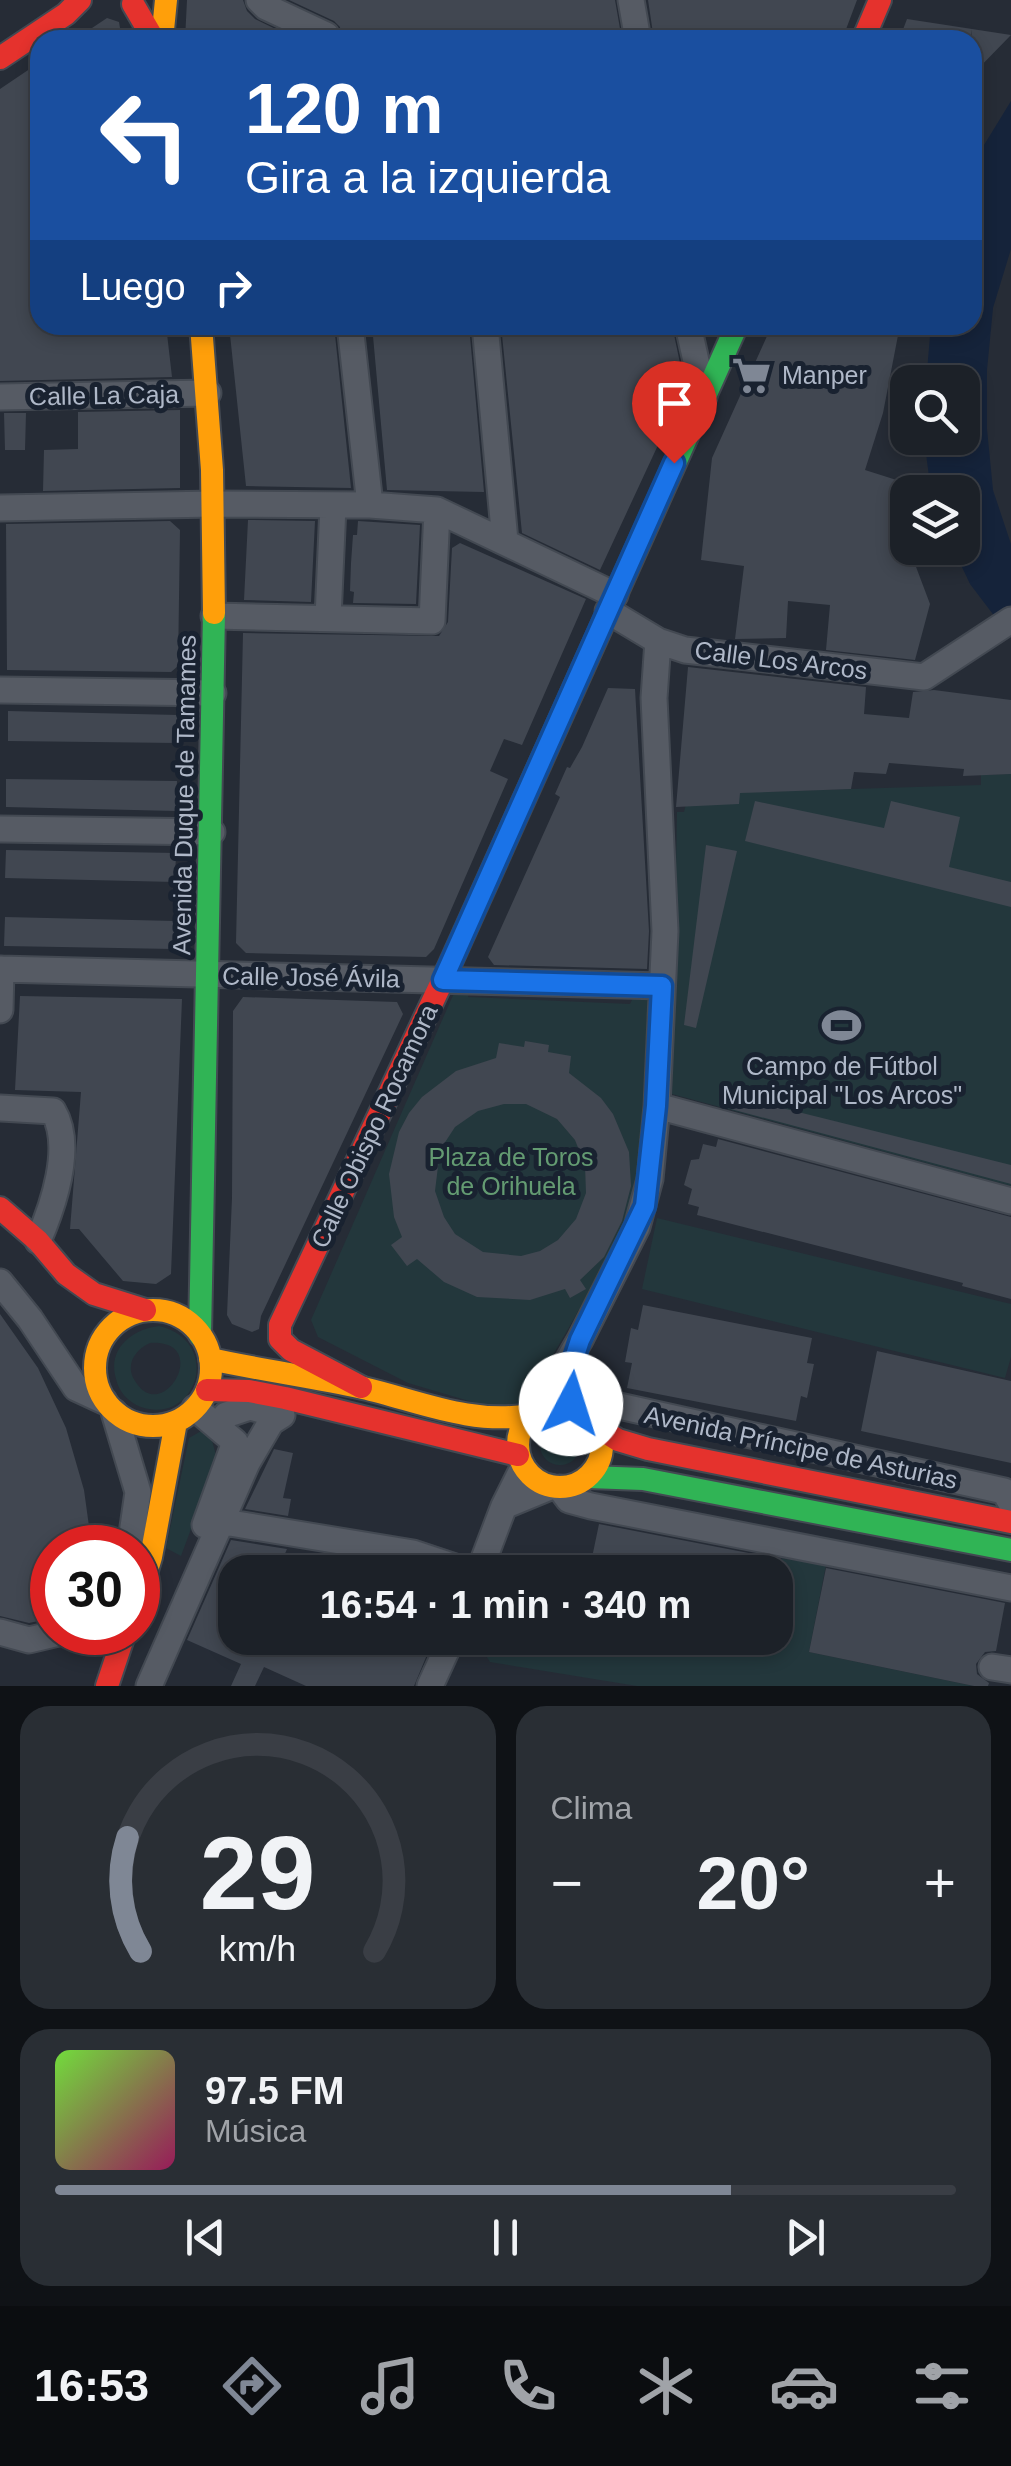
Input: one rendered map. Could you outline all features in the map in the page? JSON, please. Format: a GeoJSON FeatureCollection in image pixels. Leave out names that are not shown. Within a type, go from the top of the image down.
{"type":"FeatureCollection","features":[{"type":"Feature","properties":{"kind":"street"},"geometry":{"type":"LineString","coordinates":[[40,30],[73,7],[107,0]]}},
{"type":"Feature","properties":{"kind":"street"},"geometry":{"type":"LineString","coordinates":[[163,30],[166,0]]}},
{"type":"Feature","properties":{"kind":"street"},"geometry":{"type":"LineString","coordinates":[[259,0],[315,30]]}},
{"type":"Feature","properties":{"kind":"street"},"geometry":{"type":"LineString","coordinates":[[631,0],[636,30]]}},
{"type":"Feature","properties":{"kind":"street"},"geometry":{"type":"LineString","coordinates":[[867,30],[880,0]]}},
{"type":"Feature","properties":{"kind":"street"},"geometry":{"type":"LineString","coordinates":[[135,1],[149,30]]}},
{"type":"Feature","properties":{"kind":"street"},"geometry":{"type":"LineString","coordinates":[[0,58],[30,37]]}},
{"type":"Feature","properties":{"kind":"street","name":"Avenida Duque de Tamames"},"geometry":{"type":"LineString","coordinates":[[200,1335],[214,616],[214,504],[202,335]]}},
{"type":"Feature","properties":{"kind":"street"},"geometry":{"type":"LineString","coordinates":[[351,335],[370,505]]}},
{"type":"Feature","properties":{"kind":"street"},"geometry":{"type":"LineString","coordinates":[[486,335],[505,540]]}},
{"type":"Feature","properties":{"kind":"street"},"geometry":{"type":"LineString","coordinates":[[690,335],[704,397]]}},
{"type":"Feature","properties":{"kind":"street","name":"Calle Obispo Rocamora"},"geometry":{"type":"LineString","coordinates":[[362,1387],[291,1350],[280,1339],[280,1325],[443,980],[732,335]]}},
{"type":"Feature","properties":{"kind":"street","name":"Calle La Caja"},"geometry":{"type":"LineString","coordinates":[[0,397],[208,393]]}},
{"type":"Feature","properties":{"kind":"street","name":"Calle Los Arcos"},"geometry":{"type":"LineString","coordinates":[[0,508],[214,504],[370,505],[436,510],[505,540],[612,603],[658,641],[685,650],[924,677],[1011,620]]}},
{"type":"Feature","properties":{"kind":"street"},"geometry":{"type":"LineString","coordinates":[[328,618],[333,506]]}},
{"type":"Feature","properties":{"kind":"street"},"geometry":{"type":"LineString","coordinates":[[214,616],[432,621],[436,510]]}},
{"type":"Feature","properties":{"kind":"street"},"geometry":{"type":"LineString","coordinates":[[485,1555],[521,1462],[519,1434],[580,1340],[645,1206],[656,1106],[665,931],[654,698],[658,641]]}},
{"type":"Feature","properties":{"kind":"street"},"geometry":{"type":"LineString","coordinates":[[0,690],[213,693]]}},
{"type":"Feature","properties":{"kind":"street"},"geometry":{"type":"LineString","coordinates":[[0,829],[212,832]]}},
{"type":"Feature","properties":{"kind":"street"},"geometry":{"type":"LineString","coordinates":[[0,1010],[1,969]]}},
{"type":"Feature","properties":{"kind":"street","name":"Calle José Ávila"},"geometry":{"type":"LineString","coordinates":[[1,969],[662,986]]}},
{"type":"Feature","properties":{"kind":"street"},"geometry":{"type":"LineString","coordinates":[[656,1106],[1011,1200]]}},
{"type":"Feature","properties":{"kind":"street"},"geometry":{"type":"LineString","coordinates":[[0,1108],[54,1111],[61,1124],[57,1195],[38,1241]]}},
{"type":"Feature","properties":{"kind":"street"},"geometry":{"type":"LineString","coordinates":[[0,1208],[38,1241],[66,1274],[94,1294],[145,1310],[175,1314],[200,1335],[210,1359],[160,1492],[155,1525]]}},
{"type":"Feature","properties":{"kind":"street","name":"Avenida Duque de Tamames"},"geometry":{"type":"LineString","coordinates":[[175,1314],[201,1266]]}},
{"type":"Feature","properties":{"kind":"street"},"geometry":{"type":"LineString","coordinates":[[66,1274],[94,1364],[96,1383],[109,1407],[138,1492],[133,1525]]}},
{"type":"Feature","properties":{"kind":"street"},"geometry":{"type":"LineString","coordinates":[[0,1282],[24,1310],[76,1388],[128,1422],[144,1426],[193,1406],[249,1391],[521,1462],[532,1478],[555,1488],[569,1500],[591,1506],[1011,1588]]}},
{"type":"Feature","properties":{"kind":"street"},"geometry":{"type":"LineString","coordinates":[[94,1364],[110,1328],[132,1313],[145,1310]]}},
{"type":"Feature","properties":{"kind":"street"},"geometry":{"type":"LineString","coordinates":[[580,1340],[566,1383],[602,1454],[589,1477]]}},
{"type":"Feature","properties":{"kind":"street"},"geometry":{"type":"LineString","coordinates":[[210,1359],[290,1377],[362,1387],[505,1422],[551,1404],[585,1414]]}},
{"type":"Feature","properties":{"kind":"street"},"geometry":{"type":"LineString","coordinates":[[160,1632],[209,1516],[235,1442],[193,1406]]}},
{"type":"Feature","properties":{"kind":"street","name":"Avenida Príncipe de Asturias"},"geometry":{"type":"LineString","coordinates":[[585,1414],[618,1406],[1004,1491],[1011,1503]]}},
{"type":"Feature","properties":{"kind":"street"},"geometry":{"type":"LineString","coordinates":[[149,1686],[264,1432],[282,1415],[250,1408],[226,1415]]}},
{"type":"Feature","properties":{"kind":"street","name":"Avenida Príncipe de Asturias"},"geometry":{"type":"LineString","coordinates":[[585,1414],[618,1440],[648,1449],[1011,1522]]}},
{"type":"Feature","properties":{"kind":"street"},"geometry":{"type":"LineString","coordinates":[[504,1506],[555,1488],[570,1487],[589,1477],[643,1478],[1011,1550]]}},
{"type":"Feature","properties":{"kind":"street"},"geometry":{"type":"LineString","coordinates":[[224,1522],[422,1555]]}},
{"type":"Feature","properties":{"kind":"street"},"geometry":{"type":"LineString","coordinates":[[0,1632],[30,1640]]}},
{"type":"Feature","properties":{"kind":"street"},"geometry":{"type":"LineString","coordinates":[[106,1686],[117,1655]]}},
{"type":"Feature","properties":{"kind":"street"},"geometry":{"type":"LineString","coordinates":[[430,1686],[444,1655]]}},
{"type":"Feature","properties":{"kind":"green space","name":"Campo de Fútbol Municipal \"Los Arcos\""},"geometry":{"type":"Polygon","coordinates":[[[1011,774],[1011,1186],[672,1094],[677,812],[684,812],[686,804],[717,805],[717,793],[981,785],[981,775],[1011,774]]]}},
{"type":"Feature","properties":{"kind":"green space","name":"Plaza de Toros de Orihuela"},"geometry":{"type":"Polygon","coordinates":[[[472,985],[468,997],[630,1004],[636,992],[648,996],[639,1178],[631,1211],[610,1256],[526,1402],[496,1409],[408,1383],[318,1337],[311,1320],[457,986],[472,985]]]}},
{"type":"Feature","properties":{"kind":"green space"},"geometry":{"type":"Polygon","coordinates":[[[657,1218],[1011,1304],[1011,1357],[1005,1378],[642,1289],[657,1218]]]}},
{"type":"Feature","properties":{"kind":"green space"},"geometry":{"type":"Polygon","coordinates":[[[159,1326],[179,1335],[191,1348],[196,1364],[195,1380],[188,1394],[176,1405],[160,1410],[141,1407],[128,1399],[119,1388],[114,1368],[124,1342],[159,1326]],[[150,1343],[133,1359],[132,1375],[146,1392],[158,1394],[177,1378],[178,1354],[169,1345],[150,1343]]]}},
{"type":"Feature","properties":{"kind":"green space"},"geometry":{"type":"Polygon","coordinates":[[[560,1425],[574,1431],[580,1445],[574,1459],[560,1465],[546,1459],[540,1445],[546,1431],[560,1425]]]}},
{"type":"Feature","properties":{"kind":"green space"},"geometry":{"type":"Polygon","coordinates":[[[203,1430],[211,1437],[217,1459],[181,1556],[166,1548],[189,1438],[203,1430]]]}},
{"type":"Feature","properties":{"kind":"green space"},"geometry":{"type":"Polygon","coordinates":[[[793,1560],[826,1565],[809,1652],[974,1686],[637,1686],[490,1662],[486,1655],[793,1655],[793,1560]]]}},
{"type":"Feature","properties":{"kind":"water"},"geometry":{"type":"Polygon","coordinates":[[[1011,101],[1011,249],[993,308],[987,429],[993,490],[1011,544],[1011,638],[970,584],[961,565],[980,565],[980,475],[929,475],[926,455],[980,455],[980,365],[927,365],[930,335],[982,335],[982,148],[1011,101]]]}},
{"type":"Feature","properties":{"kind":"building"},"geometry":{"type":"Polygon","coordinates":[[[187,0],[243,0],[255,19],[278,30],[186,30],[187,0]]]}},
{"type":"Feature","properties":{"kind":"building"},"geometry":{"type":"Polygon","coordinates":[[[289,0],[615,0],[620,30],[340,30],[334,21],[289,0]]]}},
{"type":"Feature","properties":{"kind":"building"},"geometry":{"type":"Polygon","coordinates":[[[648,0],[857,0],[846,30],[652,30],[648,0]]]}},
{"type":"Feature","properties":{"kind":"building"},"geometry":{"type":"Polygon","coordinates":[[[107,18],[119,22],[120,30],[89,30],[107,18]]]}},
{"type":"Feature","properties":{"kind":"building"},"geometry":{"type":"Polygon","coordinates":[[[907,19],[972,29],[972,30],[903,30],[907,19]]]}},
{"type":"Feature","properties":{"kind":"building"},"geometry":{"type":"Polygon","coordinates":[[[982,31],[1011,35],[982,65],[982,31]]]}},
{"type":"Feature","properties":{"kind":"building"},"geometry":{"type":"Polygon","coordinates":[[[30,69],[30,335],[167,335],[172,377],[0,381],[0,89],[30,69]]]}},
{"type":"Feature","properties":{"kind":"building"},"geometry":{"type":"Polygon","coordinates":[[[230,335],[335,335],[351,488],[246,486],[230,335]]]}},
{"type":"Feature","properties":{"kind":"building"},"geometry":{"type":"Polygon","coordinates":[[[373,335],[470,335],[484,492],[387,490],[373,335]]]}},
{"type":"Feature","properties":{"kind":"building"},"geometry":{"type":"Polygon","coordinates":[[[502,335],[674,335],[685,387],[600,570],[522,533],[502,335]]]}},
{"type":"Feature","properties":{"kind":"building"},"geometry":{"type":"Polygon","coordinates":[[[767,335],[898,335],[883,413],[865,470],[890,478],[890,565],[915,565],[930,604],[915,660],[826,650],[830,605],[788,601],[786,638],[735,639],[744,566],[701,560],[712,458],[767,335]]]}},
{"type":"Feature","properties":{"kind":"building"},"geometry":{"type":"Polygon","coordinates":[[[180,410],[180,488],[43,491],[44,450],[78,449],[78,412],[180,410]]]}},
{"type":"Feature","properties":{"kind":"building"},"geometry":{"type":"Polygon","coordinates":[[[4,413],[26,413],[25,450],[5,450],[4,413]]]}},
{"type":"Feature","properties":{"kind":"building"},"geometry":{"type":"Polygon","coordinates":[[[248,520],[315,521],[311,602],[244,600],[248,520]]]}},
{"type":"Feature","properties":{"kind":"building"},"geometry":{"type":"Polygon","coordinates":[[[170,521],[180,530],[178,666],[171,672],[7,670],[6,524],[170,521]]]}},
{"type":"Feature","properties":{"kind":"building"},"geometry":{"type":"Polygon","coordinates":[[[358,521],[420,525],[416,604],[353,603],[351,563],[358,521]]]}},
{"type":"Feature","properties":{"kind":"building"},"geometry":{"type":"Polygon","coordinates":[[[460,543],[586,599],[522,745],[504,739],[490,771],[508,779],[434,949],[426,957],[246,953],[236,943],[243,633],[439,636],[448,622],[452,548],[460,543]]]}},
{"type":"Feature","properties":{"kind":"building"},"geometry":{"type":"Polygon","coordinates":[[[688,667],[866,687],[864,714],[909,718],[913,692],[934,690],[1011,700],[1011,774],[963,776],[964,769],[889,763],[886,774],[854,772],[851,789],[740,793],[739,804],[676,807],[688,667]]]}},
{"type":"Feature","properties":{"kind":"building"},"geometry":{"type":"Polygon","coordinates":[[[608,688],[635,689],[649,931],[647,969],[494,965],[488,957],[560,797],[555,794],[567,767],[582,747],[608,688]]]}},
{"type":"Feature","properties":{"kind":"building"},"geometry":{"type":"Polygon","coordinates":[[[8,711],[178,715],[177,743],[8,741],[8,711]]]}},
{"type":"Feature","properties":{"kind":"building"},"geometry":{"type":"Polygon","coordinates":[[[6,779],[177,781],[176,811],[6,807],[6,779]]]}},
{"type":"Feature","properties":{"kind":"building"},"geometry":{"type":"Polygon","coordinates":[[[755,801],[884,828],[891,801],[960,817],[949,867],[1011,882],[1011,907],[745,841],[755,801]]]}},
{"type":"Feature","properties":{"kind":"building"},"geometry":{"type":"Polygon","coordinates":[[[706,845],[737,851],[696,1028],[684,1025],[706,845]]]}},
{"type":"Feature","properties":{"kind":"building"},"geometry":{"type":"Polygon","coordinates":[[[6,850],[176,853],[175,882],[5,878],[6,850]]]}},
{"type":"Feature","properties":{"kind":"building"},"geometry":{"type":"Polygon","coordinates":[[[5,917],[175,921],[174,949],[4,946],[5,917]]]}},
{"type":"Feature","properties":{"kind":"building"},"geometry":{"type":"Polygon","coordinates":[[[20,996],[182,999],[171,1274],[156,1284],[123,1281],[79,1229],[70,1229],[81,1092],[15,1090],[20,996]]]}},
{"type":"Feature","properties":{"kind":"building"},"geometry":{"type":"Polygon","coordinates":[[[243,997],[397,1002],[403,1014],[261,1316],[259,1329],[252,1332],[232,1324],[227,1315],[233,1011],[243,997]]]}},
{"type":"Feature","properties":{"kind":"building"},"geometry":{"type":"Polygon","coordinates":[[[525,1041],[549,1045],[548,1052],[571,1056],[569,1073],[601,1098],[613,1114],[629,1152],[631,1186],[622,1221],[604,1257],[580,1280],[586,1289],[570,1298],[565,1289],[530,1300],[477,1297],[444,1282],[417,1259],[407,1266],[391,1245],[402,1237],[394,1217],[389,1174],[399,1132],[409,1113],[422,1097],[456,1071],[496,1058],[499,1043],[524,1047],[525,1041]],[[504,1104],[478,1111],[455,1127],[440,1150],[435,1191],[444,1217],[455,1234],[483,1252],[521,1256],[540,1251],[558,1240],[576,1219],[586,1193],[585,1165],[575,1140],[557,1119],[526,1104],[504,1104]]]}},
{"type":"Feature","properties":{"kind":"building"},"geometry":{"type":"Polygon","coordinates":[[[730,1095],[1011,1165],[1011,1184],[727,1108],[730,1095]]]}},
{"type":"Feature","properties":{"kind":"building"},"geometry":{"type":"Polygon","coordinates":[[[718,1139],[1011,1217],[1011,1299],[962,1286],[963,1283],[697,1215],[699,1207],[688,1204],[692,1189],[684,1185],[691,1160],[699,1159],[703,1144],[716,1147],[718,1139]]]}},
{"type":"Feature","properties":{"kind":"building"},"geometry":{"type":"Polygon","coordinates":[[[643,1305],[812,1338],[807,1363],[814,1364],[807,1398],[801,1396],[796,1421],[627,1388],[632,1363],[625,1362],[631,1328],[638,1330],[643,1305]]]}},
{"type":"Feature","properties":{"kind":"building"},"geometry":{"type":"Polygon","coordinates":[[[0,1314],[38,1368],[66,1428],[84,1490],[89,1525],[30,1525],[30,1623],[0,1616],[0,1314]]]}},
{"type":"Feature","properties":{"kind":"building"},"geometry":{"type":"Polygon","coordinates":[[[877,1351],[1011,1381],[1011,1463],[861,1431],[877,1351]]]}},
{"type":"Feature","properties":{"kind":"building"},"geometry":{"type":"Polygon","coordinates":[[[274,1449],[293,1453],[283,1498],[291,1499],[288,1516],[245,1509],[274,1449]]]}},
{"type":"Feature","properties":{"kind":"building"},"geometry":{"type":"Polygon","coordinates":[[[599,1524],[759,1555],[593,1555],[599,1524]]]}},
{"type":"Feature","properties":{"kind":"building"},"geometry":{"type":"Polygon","coordinates":[[[231,1540],[287,1549],[284,1555],[224,1555],[231,1540]]]}},
{"type":"Feature","properties":{"kind":"building"},"geometry":{"type":"Polygon","coordinates":[[[826,1568],[1005,1603],[996,1651],[985,1652],[976,1664],[977,1674],[988,1686],[809,1652],[826,1568]]]}},
{"type":"Feature","properties":{"kind":"building"},"geometry":{"type":"Polygon","coordinates":[[[218,1570],[218,1654],[187,1640],[218,1570]]]}},
{"type":"Feature","properties":{"kind":"building"},"geometry":{"type":"Polygon","coordinates":[[[221,1655],[427,1655],[414,1686],[306,1686],[264,1667],[255,1686],[231,1686],[241,1664],[221,1655]]]}},
{"type":"Feature","properties":{"kind":"traffic: fast"},"geometry":{"type":"LineString","coordinates":[[447,971],[733,335]]}},
{"type":"Feature","properties":{"kind":"traffic: fast"},"geometry":{"type":"LineString","coordinates":[[200,1335],[214,613]]}},
{"type":"Feature","properties":{"kind":"traffic: fast"},"geometry":{"type":"LineString","coordinates":[[589,1477],[643,1479],[1011,1550]]}},
{"type":"Feature","properties":{"kind":"traffic: slow"},"geometry":{"type":"LineString","coordinates":[[163,30],[166,0]]}},
{"type":"Feature","properties":{"kind":"traffic: slow"},"geometry":{"type":"LineString","coordinates":[[202,335],[212,470],[214,613]]}},
{"type":"Feature","properties":{"kind":"traffic: slow"},"geometry":{"type":"LineString","coordinates":[[153,1310],[175,1314],[194,1327],[207,1346],[211,1368],[207,1390],[194,1409],[175,1422],[153,1426],[131,1422],[112,1409],[99,1390],[95,1368],[99,1346],[112,1327],[131,1314],[153,1310]]}},
{"type":"Feature","properties":{"kind":"traffic: slow"},"geometry":{"type":"LineString","coordinates":[[210,1359],[363,1388],[466,1414],[530,1415]]}},
{"type":"Feature","properties":{"kind":"traffic: slow"},"geometry":{"type":"LineString","coordinates":[[552,1403],[568,1403],[584,1410],[595,1421],[602,1445],[599,1461],[590,1475],[568,1487],[552,1487],[536,1480],[525,1469],[518,1453],[518,1437],[525,1421],[536,1410],[552,1403]]}},
{"type":"Feature","properties":{"kind":"traffic: slow"},"geometry":{"type":"LineString","coordinates":[[157,1525],[176,1422]]}},
{"type":"Feature","properties":{"kind":"traffic: jam"},"geometry":{"type":"LineString","coordinates":[[42,30],[80,0]]}},
{"type":"Feature","properties":{"kind":"traffic: jam"},"geometry":{"type":"LineString","coordinates":[[867,30],[880,0]]}},
{"type":"Feature","properties":{"kind":"traffic: jam"},"geometry":{"type":"LineString","coordinates":[[133,4],[148,30]]}},
{"type":"Feature","properties":{"kind":"traffic: jam"},"geometry":{"type":"LineString","coordinates":[[0,58],[30,38]]}},
{"type":"Feature","properties":{"kind":"traffic: jam"},"geometry":{"type":"LineString","coordinates":[[361,1387],[291,1350],[280,1339],[280,1325],[447,971]]}},
{"type":"Feature","properties":{"kind":"traffic: jam"},"geometry":{"type":"LineString","coordinates":[[0,1208],[38,1241],[66,1274],[94,1294],[145,1310]]}},
{"type":"Feature","properties":{"kind":"traffic: jam"},"geometry":{"type":"LineString","coordinates":[[207,1390],[249,1391],[285,1398],[518,1455]]}},
{"type":"Feature","properties":{"kind":"traffic: jam"},"geometry":{"type":"LineString","coordinates":[[599,1428],[618,1440],[648,1449],[1011,1522]]}},
{"type":"Feature","properties":{"kind":"traffic: jam"},"geometry":{"type":"LineString","coordinates":[[107,1686],[117,1655]]}},
{"type":"Feature","properties":{"kind":"place","name":"Manper"},"geometry":{"type":"Point","coordinates":[752,375]}},
{"type":"Feature","properties":{"kind":"place","name":"Campo de Fútbol Municipal \"Los Arcos\""},"geometry":{"type":"Point","coordinates":[842,1025]}},
{"type":"Feature","properties":{"kind":"route"},"geometry":{"type":"LineString","coordinates":[[571,1404],[566,1383],[580,1340],[645,1206],[656,1106],[662,986],[443,980],[674,463]]}}]}
